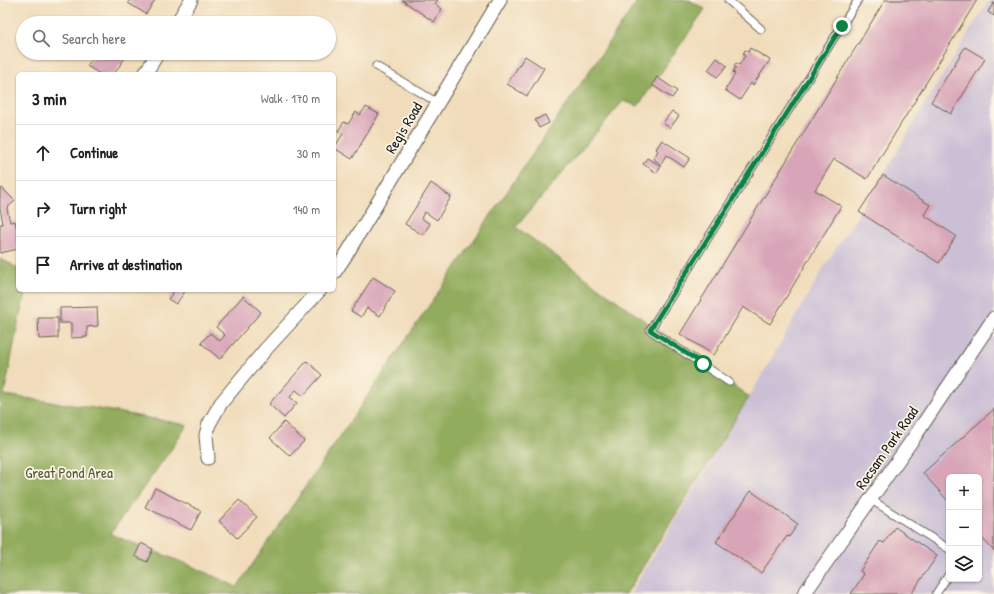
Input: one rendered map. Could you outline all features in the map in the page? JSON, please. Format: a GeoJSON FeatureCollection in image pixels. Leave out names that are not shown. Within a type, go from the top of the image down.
{"type":"FeatureCollection","features":[{"type":"Feature","properties":{"kind":"street"},"geometry":{"type":"LineString","coordinates":[[181,16],[191,0]]}},
{"type":"Feature","properties":{"kind":"street","name":"Regis Road"},"geometry":{"type":"LineString","coordinates":[[336,270],[500,0]]}},
{"type":"Feature","properties":{"kind":"street"},"geometry":{"type":"LineString","coordinates":[[146,72],[154,60]]}},
{"type":"Feature","properties":{"kind":"street"},"geometry":{"type":"LineString","coordinates":[[208,458],[206,435],[209,424],[221,403],[265,350],[318,292]]}},
{"type":"Feature","properties":{"kind":"street","name":"Rocsam Park Road"},"geometry":{"type":"LineString","coordinates":[[804,594],[919,431],[994,318]]}},
{"type":"Feature","properties":{"kind":"lane"},"geometry":{"type":"LineString","coordinates":[[728,0],[760,30]]}},
{"type":"Feature","properties":{"kind":"lane"},"geometry":{"type":"LineString","coordinates":[[729,382],[650,330],[858,0]]}},
{"type":"Feature","properties":{"kind":"lane"},"geometry":{"type":"LineString","coordinates":[[376,66],[438,103]]}},
{"type":"Feature","properties":{"kind":"lane"},"geometry":{"type":"LineString","coordinates":[[870,499],[946,547]]}},
{"type":"Feature","properties":{"kind":"lane"},"geometry":{"type":"LineString","coordinates":[[936,594],[946,579]]}},
{"type":"Feature","properties":{"kind":"shaded area"},"geometry":{"type":"Polygon","coordinates":[[[989,0],[994,0],[994,592],[988,594],[630,594],[754,389],[827,262],[873,192],[927,100],[989,0]]]}},
{"type":"Feature","properties":{"kind":"green space","name":"Great Pond Area"},"geometry":{"type":"Polygon","coordinates":[[[638,0],[689,0],[705,9],[638,106],[623,101],[516,227],[749,397],[626,594],[0,594],[0,259],[16,268],[16,292],[26,292],[4,395],[100,409],[187,425],[110,534],[187,564],[237,587],[638,0]]]}},
{"type":"Feature","properties":{"kind":"building"},"geometry":{"type":"Polygon","coordinates":[[[129,0],[155,0],[146,14],[128,3],[129,0]]]}},
{"type":"Feature","properties":{"kind":"building"},"geometry":{"type":"Polygon","coordinates":[[[402,0],[438,0],[435,4],[442,9],[434,22],[402,0]]]}},
{"type":"Feature","properties":{"kind":"building"},"geometry":{"type":"Polygon","coordinates":[[[885,0],[977,0],[867,179],[834,159],[815,190],[841,206],[770,324],[743,307],[714,355],[680,334],[885,0]]]}},
{"type":"Feature","properties":{"kind":"building"},"geometry":{"type":"Polygon","coordinates":[[[994,2],[994,16],[988,12],[994,2]]]}},
{"type":"Feature","properties":{"kind":"building"},"geometry":{"type":"Polygon","coordinates":[[[965,47],[985,59],[951,114],[931,102],[965,47]]]}},
{"type":"Feature","properties":{"kind":"building"},"geometry":{"type":"Polygon","coordinates":[[[750,48],[770,60],[753,85],[751,83],[740,100],[725,90],[735,74],[733,72],[736,67],[734,66],[736,63],[739,65],[745,56],[743,54],[745,50],[748,52],[750,48]]]}},
{"type":"Feature","properties":{"kind":"building"},"geometry":{"type":"Polygon","coordinates":[[[525,56],[544,68],[527,96],[507,84],[525,56]]]}},
{"type":"Feature","properties":{"kind":"building"},"geometry":{"type":"Polygon","coordinates":[[[717,58],[727,66],[717,77],[708,70],[717,58]]]}},
{"type":"Feature","properties":{"kind":"building"},"geometry":{"type":"Polygon","coordinates":[[[91,60],[123,60],[115,72],[97,72],[87,66],[91,60]]]}},
{"type":"Feature","properties":{"kind":"building"},"geometry":{"type":"Polygon","coordinates":[[[657,77],[677,91],[672,98],[652,85],[657,77]]]}},
{"type":"Feature","properties":{"kind":"building"},"geometry":{"type":"Polygon","coordinates":[[[366,107],[379,114],[352,159],[336,149],[336,145],[343,134],[338,131],[344,122],[348,124],[356,112],[360,115],[366,107]]]}},
{"type":"Feature","properties":{"kind":"building"},"geometry":{"type":"Polygon","coordinates":[[[672,111],[679,116],[670,128],[663,123],[672,111]]]}},
{"type":"Feature","properties":{"kind":"building"},"geometry":{"type":"Polygon","coordinates":[[[545,115],[549,123],[539,128],[535,120],[545,115]]]}},
{"type":"Feature","properties":{"kind":"building"},"geometry":{"type":"Polygon","coordinates":[[[662,140],[690,158],[684,167],[666,155],[661,164],[653,159],[658,151],[656,149],[662,140]]]}},
{"type":"Feature","properties":{"kind":"building"},"geometry":{"type":"Polygon","coordinates":[[[647,158],[661,166],[657,173],[643,164],[647,158]]]}},
{"type":"Feature","properties":{"kind":"building"},"geometry":{"type":"Polygon","coordinates":[[[883,175],[930,205],[924,215],[956,236],[939,263],[859,212],[883,175]]]}},
{"type":"Feature","properties":{"kind":"building"},"geometry":{"type":"Polygon","coordinates":[[[431,183],[451,197],[437,220],[425,212],[421,218],[430,224],[423,235],[405,224],[431,183]]]}},
{"type":"Feature","properties":{"kind":"building"},"geometry":{"type":"Polygon","coordinates":[[[2,188],[15,201],[7,208],[10,222],[15,221],[16,249],[0,253],[0,224],[3,224],[0,208],[0,190],[2,188]]]}},
{"type":"Feature","properties":{"kind":"building"},"geometry":{"type":"Polygon","coordinates":[[[373,277],[395,291],[380,316],[367,308],[361,317],[351,311],[373,277]]]}},
{"type":"Feature","properties":{"kind":"building"},"geometry":{"type":"Polygon","coordinates":[[[173,292],[185,292],[176,304],[168,299],[173,292]]]}},
{"type":"Feature","properties":{"kind":"building"},"geometry":{"type":"Polygon","coordinates":[[[243,296],[261,312],[220,359],[201,343],[210,333],[220,341],[225,335],[216,327],[243,296]]]}},
{"type":"Feature","properties":{"kind":"building"},"geometry":{"type":"Polygon","coordinates":[[[97,307],[98,326],[87,327],[87,337],[71,338],[71,323],[60,323],[60,308],[97,307]]]}},
{"type":"Feature","properties":{"kind":"building"},"geometry":{"type":"Polygon","coordinates":[[[38,318],[58,318],[58,338],[39,339],[38,318]]]}},
{"type":"Feature","properties":{"kind":"building"},"geometry":{"type":"Polygon","coordinates":[[[307,361],[322,375],[303,396],[296,390],[290,397],[297,403],[284,418],[269,404],[307,361]]]}},
{"type":"Feature","properties":{"kind":"building"},"geometry":{"type":"Polygon","coordinates":[[[994,409],[994,551],[982,538],[982,474],[946,474],[946,499],[923,473],[994,409]]]}},
{"type":"Feature","properties":{"kind":"building"},"geometry":{"type":"Polygon","coordinates":[[[284,422],[304,441],[290,456],[270,438],[284,422]]]}},
{"type":"Feature","properties":{"kind":"building"},"geometry":{"type":"Polygon","coordinates":[[[155,488],[201,511],[191,530],[145,507],[155,488]]]}},
{"type":"Feature","properties":{"kind":"building"},"geometry":{"type":"Polygon","coordinates":[[[751,491],[798,524],[789,537],[787,536],[761,573],[716,542],[751,491]]]}},
{"type":"Feature","properties":{"kind":"building"},"geometry":{"type":"Polygon","coordinates":[[[239,500],[257,517],[237,538],[219,521],[239,500]]]}},
{"type":"Feature","properties":{"kind":"building"},"geometry":{"type":"Polygon","coordinates":[[[895,527],[937,556],[911,594],[851,594],[864,574],[860,571],[880,541],[884,543],[895,527]]]}},
{"type":"Feature","properties":{"kind":"building"},"geometry":{"type":"Polygon","coordinates":[[[141,543],[153,549],[147,562],[135,556],[141,543]]]}},
{"type":"Feature","properties":{"kind":"route"},"geometry":{"type":"LineString","coordinates":[[703,364],[650,330],[842,26]]}}]}
